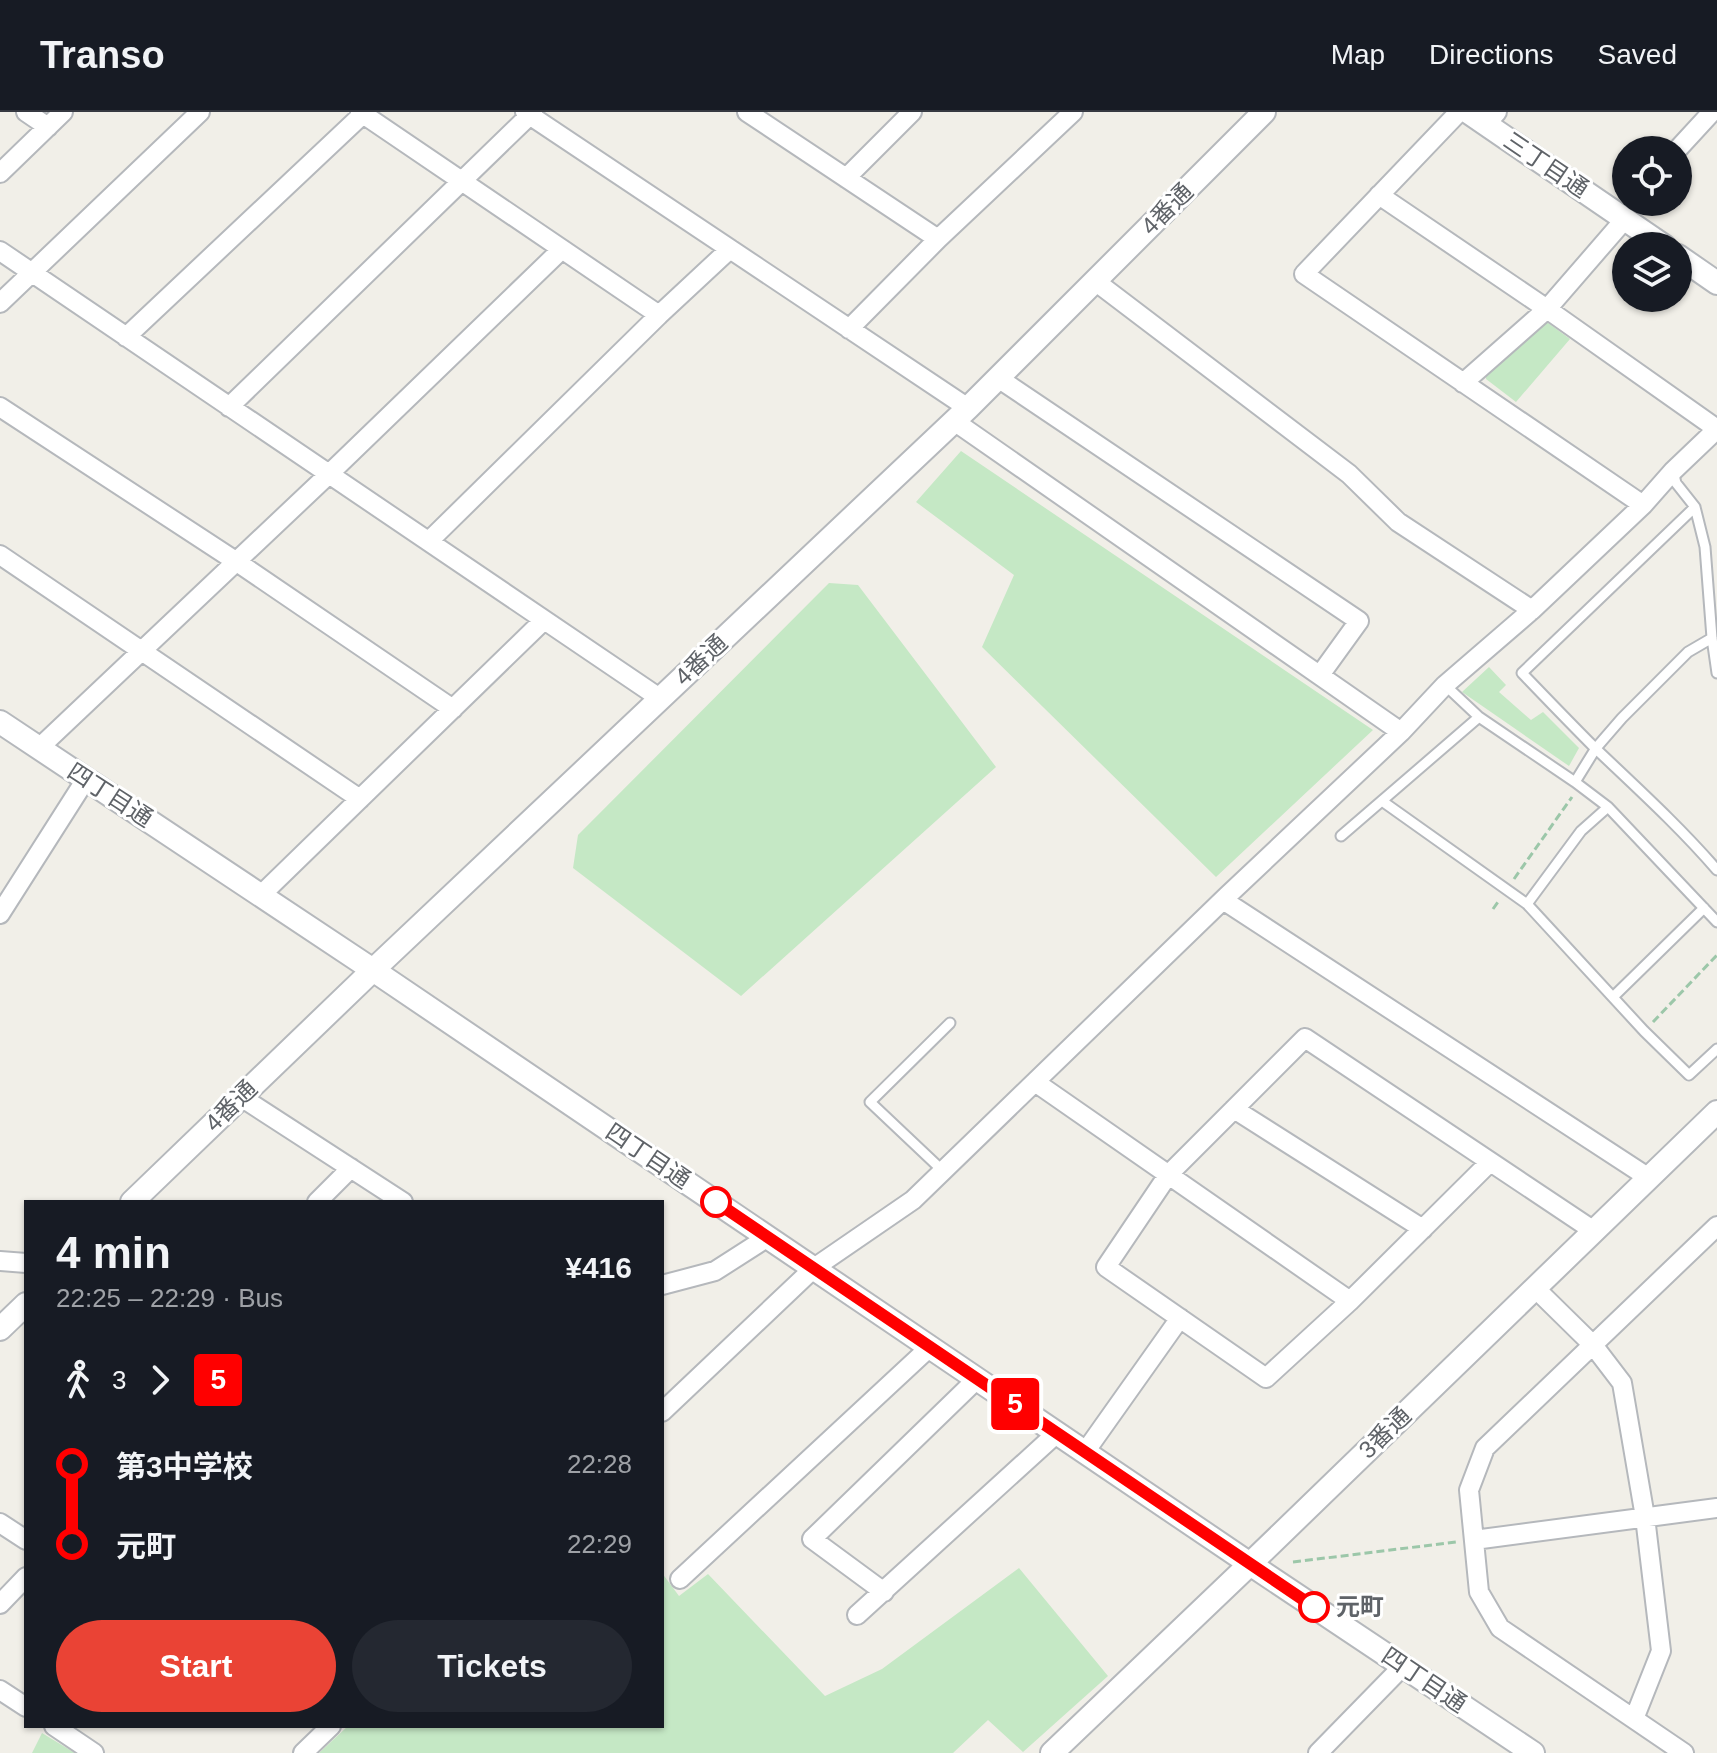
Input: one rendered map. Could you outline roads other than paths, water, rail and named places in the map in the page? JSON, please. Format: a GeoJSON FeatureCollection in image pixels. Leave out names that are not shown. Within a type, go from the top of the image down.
{"type":"FeatureCollection","features":[{"type":"Feature","properties":{"kind":"street"},"geometry":{"type":"LineString","coordinates":[[26,112],[48,127]]}},
{"type":"Feature","properties":{"kind":"street"},"geometry":{"type":"LineString","coordinates":[[0,173],[63,112]]}},
{"type":"Feature","properties":{"kind":"street"},"geometry":{"type":"LineString","coordinates":[[0,303],[200,112]]}},
{"type":"Feature","properties":{"kind":"street"},"geometry":{"type":"LineString","coordinates":[[747,112],[938,239]]}},
{"type":"Feature","properties":{"kind":"street"},"geometry":{"type":"LineString","coordinates":[[846,178],[912,112]]}},
{"type":"Feature","properties":{"kind":"street"},"geometry":{"type":"LineString","coordinates":[[849,329],[938,239],[1072,112]]}},
{"type":"Feature","properties":{"kind":"street","name":"4番通"},"geometry":{"type":"LineString","coordinates":[[134,1200],[961,415],[1264,112]]}},
{"type":"Feature","properties":{"kind":"street"},"geometry":{"type":"LineString","coordinates":[[1459,112],[1304,274],[1643,505]]}},
{"type":"Feature","properties":{"kind":"street"},"geometry":{"type":"LineString","coordinates":[[126,337],[362,113],[659,315]]}},
{"type":"Feature","properties":{"kind":"street"},"geometry":{"type":"LineString","coordinates":[[229,407],[529,113],[849,329],[961,415],[1401,732]]}},
{"type":"Feature","properties":{"kind":"street"},"geometry":{"type":"LineString","coordinates":[[1687,136],[1702,115]]}},
{"type":"Feature","properties":{"kind":"street","name":"三丁目通"},"geometry":{"type":"LineString","coordinates":[[1484,116],[1612,203]]}},
{"type":"Feature","properties":{"kind":"street"},"geometry":{"type":"LineString","coordinates":[[664,1410],[814,1268],[913,1200],[1401,732],[1445,685],[1532,610],[1643,505],[1717,429],[1379,195]]}},
{"type":"Feature","properties":{"kind":"street"},"geometry":{"type":"LineString","coordinates":[[1463,383],[1547,309],[1622,216]]}},
{"type":"Feature","properties":{"kind":"street","name":"三丁目通"},"geometry":{"type":"LineString","coordinates":[[1630,216],[1648,232]]}},
{"type":"Feature","properties":{"kind":"street"},"geometry":{"type":"LineString","coordinates":[[39,748],[562,249]]}},
{"type":"Feature","properties":{"kind":"street"},"geometry":{"type":"LineString","coordinates":[[429,541],[730,249]]}},
{"type":"Feature","properties":{"kind":"street"},"geometry":{"type":"LineString","coordinates":[[0,251],[661,699]]}},
{"type":"Feature","properties":{"kind":"street"},"geometry":{"type":"LineString","coordinates":[[1692,266],[1717,283]]}},
{"type":"Feature","properties":{"kind":"street"},"geometry":{"type":"LineString","coordinates":[[1095,281],[1349,474],[1398,522],[1532,610]]}},
{"type":"Feature","properties":{"kind":"street"},"geometry":{"type":"LineString","coordinates":[[998,378],[1359,621],[1320,675]]}},
{"type":"Feature","properties":{"kind":"street"},"geometry":{"type":"LineString","coordinates":[[0,407],[237,562],[453,709]]}},
{"type":"Feature","properties":{"kind":"street"},"geometry":{"type":"LineString","coordinates":[[0,555],[360,799]]}},
{"type":"Feature","properties":{"kind":"street"},"geometry":{"type":"LineString","coordinates":[[261,895],[544,620]]}},
{"type":"Feature","properties":{"kind":"street","name":"四丁目通"},"geometry":{"type":"LineString","coordinates":[[0,722],[1533,1753]]}},
{"type":"Feature","properties":{"kind":"street"},"geometry":{"type":"LineString","coordinates":[[0,914],[6,890],[86,779]]}},
{"type":"Feature","properties":{"kind":"street"},"geometry":{"type":"LineString","coordinates":[[1223,900],[1649,1178]]}},
{"type":"Feature","properties":{"kind":"street"},"geometry":{"type":"LineString","coordinates":[[1490,1162],[1350,1301],[1266,1378],[1106,1267],[1168,1175],[1305,1038],[1594,1231]]}},
{"type":"Feature","properties":{"kind":"street"},"geometry":{"type":"LineString","coordinates":[[1035,1082],[1350,1301]]}},
{"type":"Feature","properties":{"kind":"street"},"geometry":{"type":"LineString","coordinates":[[241,1097],[400,1200]]}},
{"type":"Feature","properties":{"kind":"street"},"geometry":{"type":"LineString","coordinates":[[1234,1109],[1423,1229]]}},
{"type":"Feature","properties":{"kind":"street","name":"3番通"},"geometry":{"type":"LineString","coordinates":[[1052,1753],[1717,1112]]}},
{"type":"Feature","properties":{"kind":"street"},"geometry":{"type":"LineString","coordinates":[[319,1200],[351,1168]]}},
{"type":"Feature","properties":{"kind":"street"},"geometry":{"type":"LineString","coordinates":[[1684,1753],[1500,1628],[1479,1592],[1469,1490],[1485,1448],[1717,1226]]}},
{"type":"Feature","properties":{"kind":"street"},"geometry":{"type":"LineString","coordinates":[[664,1284],[715,1271],[768,1237]]}},
{"type":"Feature","properties":{"kind":"street"},"geometry":{"type":"LineString","coordinates":[[0,1261],[24,1263]]}},
{"type":"Feature","properties":{"kind":"street"},"geometry":{"type":"LineString","coordinates":[[1535,1288],[1593,1345],[1622,1383],[1645,1517],[1661,1651],[1634,1719]]}},
{"type":"Feature","properties":{"kind":"street"},"geometry":{"type":"LineString","coordinates":[[0,1329],[24,1306]]}},
{"type":"Feature","properties":{"kind":"street"},"geometry":{"type":"LineString","coordinates":[[1085,1452],[1180,1318]]}},
{"type":"Feature","properties":{"kind":"street"},"geometry":{"type":"LineString","coordinates":[[680,1579],[930,1347]]}},
{"type":"Feature","properties":{"kind":"street"},"geometry":{"type":"LineString","coordinates":[[884,1592],[812,1539],[977,1379]]}},
{"type":"Feature","properties":{"kind":"street"},"geometry":{"type":"LineString","coordinates":[[857,1615],[1057,1433]]}},
{"type":"Feature","properties":{"kind":"street"},"geometry":{"type":"LineString","coordinates":[[1474,1540],[1717,1508]]}},
{"type":"Feature","properties":{"kind":"street"},"geometry":{"type":"LineString","coordinates":[[0,1523],[24,1539]]}},
{"type":"Feature","properties":{"kind":"street"},"geometry":{"type":"LineString","coordinates":[[0,1604],[24,1579]]}},
{"type":"Feature","properties":{"kind":"street"},"geometry":{"type":"LineString","coordinates":[[1318,1753],[1403,1666]]}},
{"type":"Feature","properties":{"kind":"street"},"geometry":{"type":"LineString","coordinates":[[0,1690],[24,1706]]}},
{"type":"Feature","properties":{"kind":"street"},"geometry":{"type":"LineString","coordinates":[[57,1728],[94,1753]]}},
{"type":"Feature","properties":{"kind":"street"},"geometry":{"type":"LineString","coordinates":[[303,1753],[320,1729]]}},
{"type":"Feature","properties":{"kind":"lane"},"geometry":{"type":"LineString","coordinates":[[1673,471],[1676,483],[1695,507],[1705,547],[1717,673]]}},
{"type":"Feature","properties":{"kind":"lane"},"geometry":{"type":"LineString","coordinates":[[1695,507],[1522,673],[1681,830],[1717,870]]}},
{"type":"Feature","properties":{"kind":"lane"},"geometry":{"type":"LineString","coordinates":[[1575,782],[1596,748],[1622,718],[1688,652],[1712,638]]}},
{"type":"Feature","properties":{"kind":"lane"},"geometry":{"type":"LineString","coordinates":[[1445,685],[1479,717],[1608,807],[1717,922]]}},
{"type":"Feature","properties":{"kind":"lane"},"geometry":{"type":"LineString","coordinates":[[1341,836],[1479,717]]}},
{"type":"Feature","properties":{"kind":"lane"},"geometry":{"type":"LineString","coordinates":[[1382,801],[1527,904],[1644,1031],[1689,1075],[1717,1049]]}},
{"type":"Feature","properties":{"kind":"lane"},"geometry":{"type":"LineString","coordinates":[[1527,904],[1581,831],[1608,807]]}},
{"type":"Feature","properties":{"kind":"lane"},"geometry":{"type":"LineString","coordinates":[[1613,997],[1704,908]]}},
{"type":"Feature","properties":{"kind":"lane"},"geometry":{"type":"LineString","coordinates":[[943,1171],[870,1102],[950,1023]]}},
{"type":"Feature","properties":{"kind":"place","name":"元町"},"geometry":{"type":"Point","coordinates":[1314,1607]}}]}
